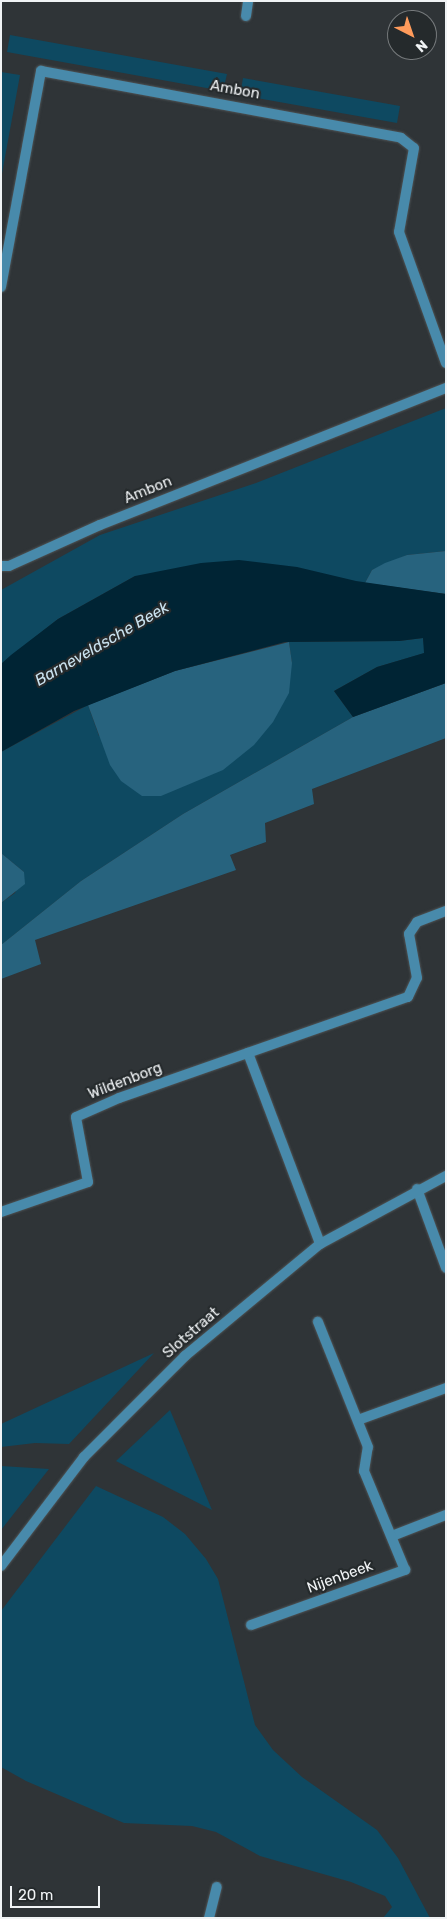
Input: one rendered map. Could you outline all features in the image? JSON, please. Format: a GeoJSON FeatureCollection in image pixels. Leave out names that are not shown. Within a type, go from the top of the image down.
{"type":"FeatureCollection","features":[{"type":"Feature","properties":{"kind":"street"},"geometry":{"type":"LineString","coordinates":[[246,16],[248,1]]}},
{"type":"Feature","properties":{"kind":"street","name":"Ambon"},"geometry":{"type":"LineString","coordinates":[[1,287],[41,71],[401,138],[414,148],[399,232],[446,363]]}},
{"type":"Feature","properties":{"kind":"street","name":"Ambon"},"geometry":{"type":"LineString","coordinates":[[1,566],[9,566],[100,525],[446,388]]}},
{"type":"Feature","properties":{"kind":"street","name":"Wildenborg"},"geometry":{"type":"LineString","coordinates":[[1,1212],[88,1182],[76,1117],[119,1098],[408,997],[416,978],[409,934],[417,922],[446,911]]}},
{"type":"Feature","properties":{"kind":"street"},"geometry":{"type":"LineString","coordinates":[[248,1053],[320,1244]]}},
{"type":"Feature","properties":{"kind":"street","name":"Slotstraat"},"geometry":{"type":"LineString","coordinates":[[1,1566],[91,1451],[185,1356],[320,1244],[417,1189],[446,1176]]}},
{"type":"Feature","properties":{"kind":"street"},"geometry":{"type":"LineString","coordinates":[[417,1189],[446,1268]]}},
{"type":"Feature","properties":{"kind":"street","name":"Nijenbeek"},"geometry":{"type":"LineString","coordinates":[[251,1625],[405,1570],[364,1471],[368,1447],[318,1322]]}},
{"type":"Feature","properties":{"kind":"street"},"geometry":{"type":"LineString","coordinates":[[358,1420],[446,1388]]}},
{"type":"Feature","properties":{"kind":"street"},"geometry":{"type":"LineString","coordinates":[[392,1536],[446,1515]]}},
{"type":"Feature","properties":{"kind":"street"},"geometry":{"type":"LineString","coordinates":[[209,1918],[217,1887]]}},
{"type":"Feature","properties":{"kind":"shaded area"},"geometry":{"type":"Polygon","coordinates":[[[10,35],[227,74],[223,91],[7,52],[10,35]]]}},
{"type":"Feature","properties":{"kind":"shaded area"},"geometry":{"type":"Polygon","coordinates":[[[1,72],[20,75],[1,179],[1,72]]]}},
{"type":"Feature","properties":{"kind":"shaded area"},"geometry":{"type":"Polygon","coordinates":[[[243,78],[400,106],[397,123],[240,95],[243,78]]]}},
{"type":"Feature","properties":{"kind":"shaded area"},"geometry":{"type":"Polygon","coordinates":[[[446,408],[446,551],[407,555],[372,570],[365,583],[135,576],[58,619],[1,664],[1,590],[100,535],[256,483],[446,408]]]}},
{"type":"Feature","properties":{"kind":"shaded area"},"geometry":{"type":"Polygon","coordinates":[[[446,551],[446,594],[365,583],[372,570],[385,563],[407,555],[446,551]]]}},
{"type":"Feature","properties":{"kind":"shaded area"},"geometry":{"type":"Polygon","coordinates":[[[423,638],[425,653],[377,667],[334,691],[353,717],[183,814],[81,881],[1,945],[1,903],[15,893],[24,872],[1,853],[1,752],[88,705],[99,736],[292,663],[289,642],[399,641],[423,638]]]}},
{"type":"Feature","properties":{"kind":"shaded area"},"geometry":{"type":"Polygon","coordinates":[[[289,642],[292,663],[289,693],[273,722],[254,745],[223,770],[161,796],[142,796],[121,781],[110,765],[88,705],[175,671],[289,642]]]}},
{"type":"Feature","properties":{"kind":"shaded area"},"geometry":{"type":"Polygon","coordinates":[[[446,683],[446,738],[312,789],[314,804],[265,823],[266,842],[230,855],[236,870],[35,940],[41,964],[1,979],[1,945],[81,881],[183,814],[353,717],[446,683]]]}},
{"type":"Feature","properties":{"kind":"shaded area"},"geometry":{"type":"Polygon","coordinates":[[[1,853],[24,872],[25,884],[1,903],[1,853]]]}},
{"type":"Feature","properties":{"kind":"shaded area"},"geometry":{"type":"Polygon","coordinates":[[[154,1353],[69,1444],[35,1443],[1,1447],[1,1424],[154,1353]]]}},
{"type":"Feature","properties":{"kind":"shaded area"},"geometry":{"type":"Polygon","coordinates":[[[170,1410],[212,1510],[116,1461],[170,1410]]]}},
{"type":"Feature","properties":{"kind":"shaded area"},"geometry":{"type":"Polygon","coordinates":[[[1,1466],[49,1469],[1,1530],[1,1466]]]}},
{"type":"Feature","properties":{"kind":"shaded area"},"geometry":{"type":"Polygon","coordinates":[[[96,1486],[163,1517],[185,1534],[206,1559],[218,1579],[255,1725],[273,1750],[302,1777],[377,1830],[398,1858],[430,1918],[383,1918],[392,1907],[385,1896],[351,1882],[260,1856],[216,1832],[192,1826],[124,1823],[26,1781],[1,1767],[1,1611],[96,1486]]]}},
{"type":"Feature","properties":{"kind":"water","name":"Barneveldsche Beek"},"geometry":{"type":"Polygon","coordinates":[[[239,560],[297,567],[356,581],[446,594],[446,683],[353,717],[334,691],[377,667],[424,653],[423,638],[399,641],[285,642],[175,671],[74,711],[1,752],[1,664],[11,655],[58,619],[135,576],[201,563],[239,560]]]}}]}
